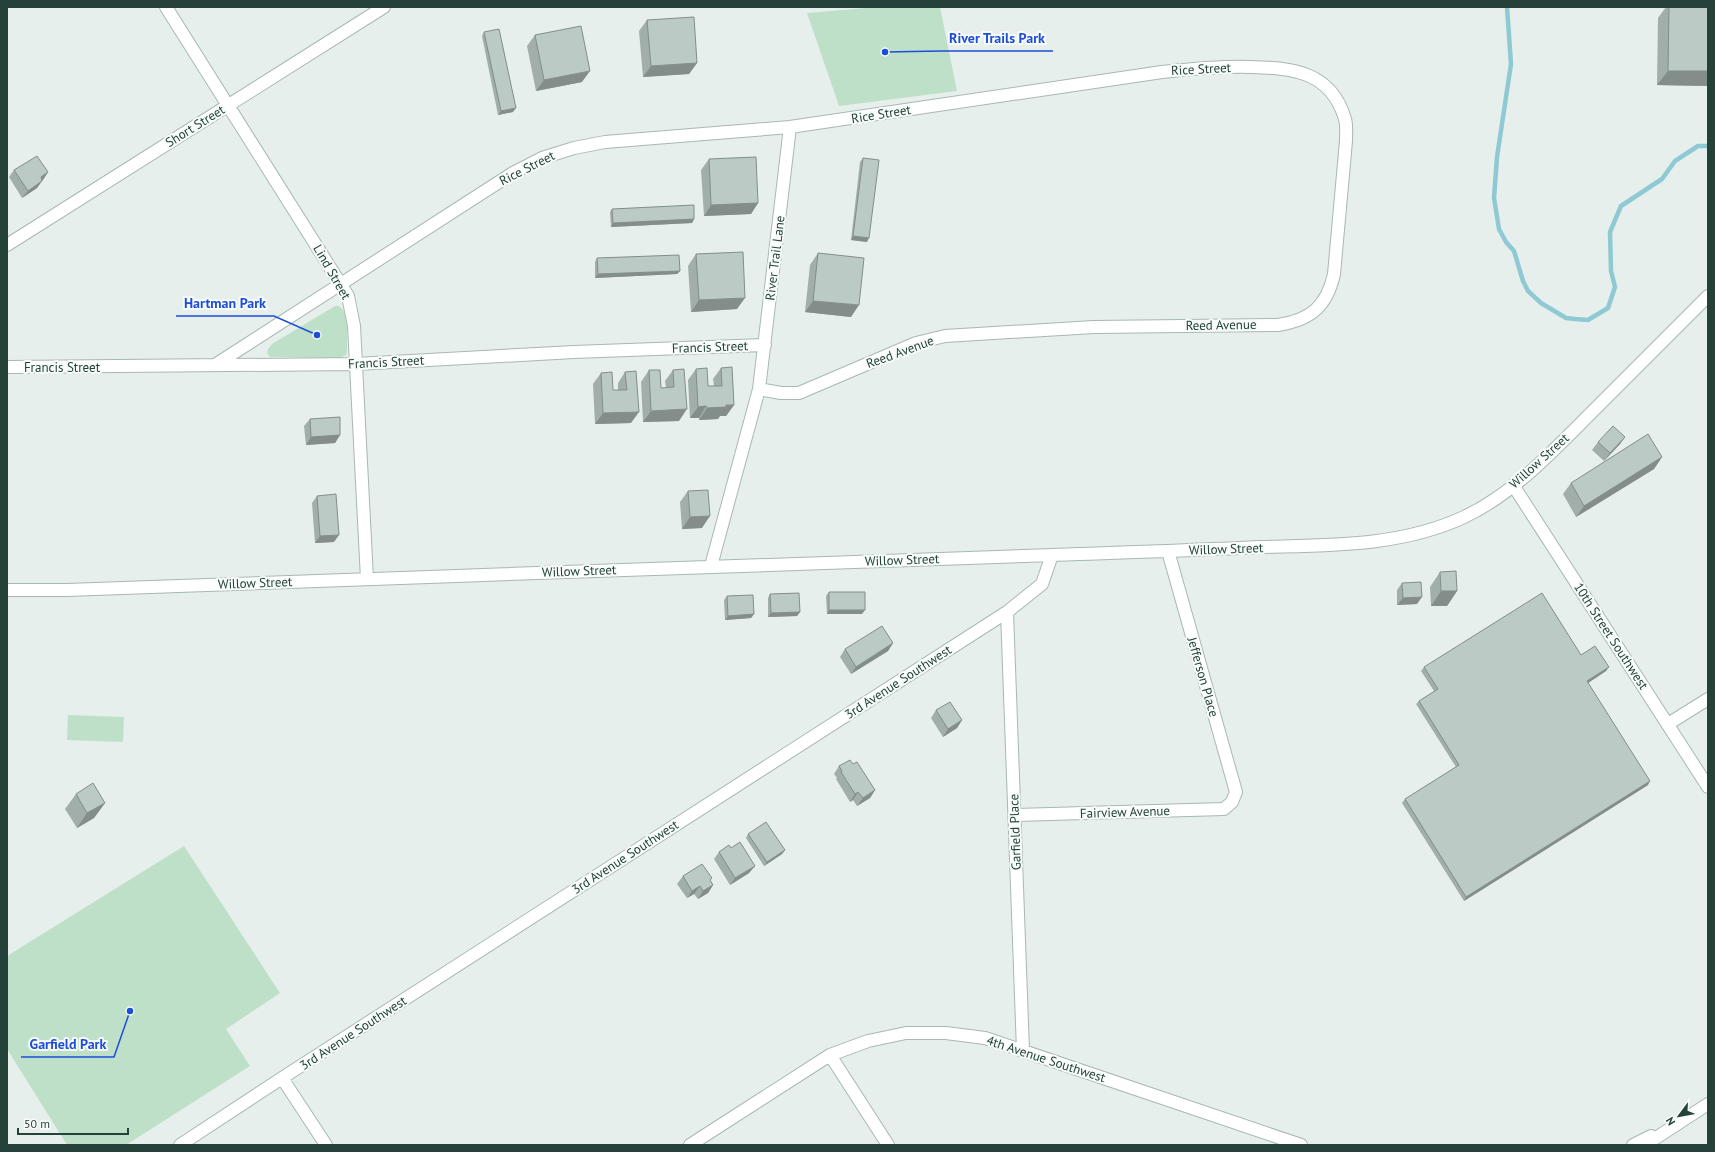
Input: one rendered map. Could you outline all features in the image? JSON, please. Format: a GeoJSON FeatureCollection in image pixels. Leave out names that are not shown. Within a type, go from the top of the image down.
{"type":"FeatureCollection","features":[{"type":"Feature","properties":{"kind":"street","name":"Lind Street"},"geometry":{"type":"LineString","coordinates":[[166,7],[348,296],[352,311],[356,364],[366,579]]}},
{"type":"Feature","properties":{"kind":"street","name":"Short Street"},"geometry":{"type":"LineString","coordinates":[[7,245],[384,7]]}},
{"type":"Feature","properties":{"kind":"street","name":"Rice Street"},"geometry":{"type":"LineString","coordinates":[[215,365],[513,173],[542,158],[574,148],[605,142],[790,127],[1194,68],[1281,68],[1297,71],[1311,76],[1324,85],[1337,100],[1346,120],[1346,140],[1334,274],[1330,290],[1318,307],[1309,315],[1294,322],[1278,325]]}},
{"type":"Feature","properties":{"kind":"street","name":"River Trail Lane"},"geometry":{"type":"LineString","coordinates":[[759,389],[790,127]]}},
{"type":"Feature","properties":{"kind":"street","name":"Willow Street"},"geometry":{"type":"LineString","coordinates":[[7,590],[67,590],[1168,551],[1359,543],[1398,538],[1438,527],[1465,517],[1491,502],[1513,486],[1561,442],[1708,296]]}},
{"type":"Feature","properties":{"kind":"street","name":"Reed Avenue"},"geometry":{"type":"LineString","coordinates":[[759,389],[781,393],[799,393],[916,343],[945,336],[1094,326],[1278,325]]}},
{"type":"Feature","properties":{"kind":"street","name":"Francis Street"},"geometry":{"type":"LineString","coordinates":[[7,367],[356,364],[574,352],[765,345]]}},
{"type":"Feature","properties":{"kind":"street"},"geometry":{"type":"LineString","coordinates":[[711,566],[759,389]]}},
{"type":"Feature","properties":{"kind":"street","name":"10th Street Southwest"},"geometry":{"type":"LineString","coordinates":[[1513,486],[1708,787]]}},
{"type":"Feature","properties":{"kind":"street","name":"Jefferson Place"},"geometry":{"type":"LineString","coordinates":[[1168,551],[1236,792],[1232,802]]}},
{"type":"Feature","properties":{"kind":"street","name":"3rd Avenue Southwest"},"geometry":{"type":"LineString","coordinates":[[180,1145],[1007,612],[1042,584],[1052,555]]}},
{"type":"Feature","properties":{"kind":"street","name":"Garfield Place"},"geometry":{"type":"LineString","coordinates":[[1007,612],[1023,1051]]}},
{"type":"Feature","properties":{"kind":"street"},"geometry":{"type":"LineString","coordinates":[[1668,724],[1708,699]]}},
{"type":"Feature","properties":{"kind":"street","name":"Fairview Avenue"},"geometry":{"type":"LineString","coordinates":[[1015,815],[1224,809],[1232,802]]}},
{"type":"Feature","properties":{"kind":"street","name":"4th Avenue Southwest"},"geometry":{"type":"LineString","coordinates":[[690,1145],[830,1055],[868,1041],[906,1033],[946,1033],[985,1038],[1301,1145]]}},
{"type":"Feature","properties":{"kind":"street"},"geometry":{"type":"LineString","coordinates":[[830,1055],[888,1145]]}},
{"type":"Feature","properties":{"kind":"street"},"geometry":{"type":"LineString","coordinates":[[282,1078],[326,1145]]}},
{"type":"Feature","properties":{"kind":"street"},"geometry":{"type":"LineString","coordinates":[[1645,1145],[1708,1104]]}},
{"type":"Feature","properties":{"kind":"street"},"geometry":{"type":"LineString","coordinates":[[1633,1145],[1676,1125]]}},
{"type":"Feature","properties":{"kind":"green space"},"geometry":{"type":"Polygon","coordinates":[[[878,7],[940,7],[957,91],[839,106],[807,13],[878,7]]]}},
{"type":"Feature","properties":{"kind":"green space"},"geometry":{"type":"Polygon","coordinates":[[[335,306],[339,306],[344,311],[347,326],[346,355],[340,358],[270,357],[267,353],[272,344],[335,306]]]}},
{"type":"Feature","properties":{"kind":"green space"},"geometry":{"type":"Polygon","coordinates":[[[68,715],[124,717],[123,742],[67,740],[68,715]]]}},
{"type":"Feature","properties":{"kind":"green space"},"geometry":{"type":"Polygon","coordinates":[[[184,846],[280,993],[226,1029],[250,1066],[126,1145],[67,1145],[7,1049],[7,956],[184,846]]]}},
{"type":"Feature","properties":{"kind":"building"},"geometry":{"type":"Polygon","coordinates":[[[1669,7],[1708,7],[1708,71],[1668,71],[1669,7]]]}},
{"type":"Feature","properties":{"kind":"building"},"geometry":{"type":"Polygon","coordinates":[[[694,17],[697,63],[651,66],[647,20],[694,17]]]}},
{"type":"Feature","properties":{"kind":"building"},"geometry":{"type":"Polygon","coordinates":[[[581,26],[590,71],[544,80],[535,35],[581,26]]]}},
{"type":"Feature","properties":{"kind":"building"},"geometry":{"type":"Polygon","coordinates":[[[499,29],[516,108],[501,111],[484,32],[499,29]]]}},
{"type":"Feature","properties":{"kind":"building"},"geometry":{"type":"Polygon","coordinates":[[[37,156],[48,172],[41,177],[42,181],[28,191],[14,170],[37,156]]]}},
{"type":"Feature","properties":{"kind":"building"},"geometry":{"type":"Polygon","coordinates":[[[756,157],[758,203],[711,205],[709,159],[756,157]]]}},
{"type":"Feature","properties":{"kind":"building"},"geometry":{"type":"Polygon","coordinates":[[[863,158],[879,160],[869,238],[853,236],[863,158]]]}},
{"type":"Feature","properties":{"kind":"building"},"geometry":{"type":"Polygon","coordinates":[[[694,205],[694,219],[613,223],[612,209],[694,205]]]}},
{"type":"Feature","properties":{"kind":"building"},"geometry":{"type":"Polygon","coordinates":[[[743,252],[745,298],[699,300],[696,254],[743,252]]]}},
{"type":"Feature","properties":{"kind":"building"},"geometry":{"type":"Polygon","coordinates":[[[818,253],[864,258],[859,305],[813,301],[818,253]]]}},
{"type":"Feature","properties":{"kind":"building"},"geometry":{"type":"Polygon","coordinates":[[[679,255],[680,271],[598,274],[597,258],[679,255]]]}},
{"type":"Feature","properties":{"kind":"building"},"geometry":{"type":"Polygon","coordinates":[[[732,367],[734,405],[726,405],[726,407],[698,407],[696,369],[707,368],[708,386],[722,386],[721,368],[732,367]]]}},
{"type":"Feature","properties":{"kind":"building"},"geometry":{"type":"Polygon","coordinates":[[[684,369],[687,409],[651,411],[649,370],[660,370],[661,388],[674,387],[673,370],[684,369]]]}},
{"type":"Feature","properties":{"kind":"building"},"geometry":{"type":"Polygon","coordinates":[[[636,371],[639,412],[603,413],[601,373],[612,372],[613,390],[627,390],[625,372],[636,371]]]}},
{"type":"Feature","properties":{"kind":"building"},"geometry":{"type":"Polygon","coordinates":[[[340,417],[340,435],[311,437],[310,419],[340,417]]]}},
{"type":"Feature","properties":{"kind":"building"},"geometry":{"type":"Polygon","coordinates":[[[1613,426],[1625,437],[1610,453],[1598,442],[1613,426]]]}},
{"type":"Feature","properties":{"kind":"building"},"geometry":{"type":"Polygon","coordinates":[[[1648,434],[1662,457],[1584,506],[1571,483],[1648,434]]]}},
{"type":"Feature","properties":{"kind":"building"},"geometry":{"type":"Polygon","coordinates":[[[708,490],[710,516],[690,517],[688,491],[708,490]]]}},
{"type":"Feature","properties":{"kind":"building"},"geometry":{"type":"Polygon","coordinates":[[[336,494],[339,535],[320,536],[317,496],[336,494]]]}},
{"type":"Feature","properties":{"kind":"building"},"geometry":{"type":"Polygon","coordinates":[[[1456,571],[1457,591],[1441,591],[1440,572],[1456,571]]]}},
{"type":"Feature","properties":{"kind":"building"},"geometry":{"type":"Polygon","coordinates":[[[1421,582],[1422,597],[1403,598],[1402,583],[1421,582]]]}},
{"type":"Feature","properties":{"kind":"building"},"geometry":{"type":"Polygon","coordinates":[[[829,592],[865,592],[865,610],[829,610],[829,592]]]}},
{"type":"Feature","properties":{"kind":"building"},"geometry":{"type":"Polygon","coordinates":[[[799,593],[800,612],[771,613],[770,594],[799,593]]]}},
{"type":"Feature","properties":{"kind":"building"},"geometry":{"type":"Polygon","coordinates":[[[1542,593],[1581,655],[1595,646],[1609,667],[1587,681],[1650,781],[1466,897],[1405,799],[1459,765],[1419,701],[1438,689],[1424,667],[1542,593]]]}},
{"type":"Feature","properties":{"kind":"building"},"geometry":{"type":"Polygon","coordinates":[[[753,595],[754,614],[728,616],[727,596],[753,595]]]}},
{"type":"Feature","properties":{"kind":"building"},"geometry":{"type":"Polygon","coordinates":[[[882,626],[893,643],[856,667],[845,649],[882,626]]]}},
{"type":"Feature","properties":{"kind":"building"},"geometry":{"type":"Polygon","coordinates":[[[950,702],[962,720],[948,729],[936,710],[950,702]]]}},
{"type":"Feature","properties":{"kind":"building"},"geometry":{"type":"Polygon","coordinates":[[[850,760],[853,764],[857,762],[875,790],[863,798],[858,792],[855,794],[841,772],[842,771],[839,766],[850,760]]]}},
{"type":"Feature","properties":{"kind":"building"},"geometry":{"type":"Polygon","coordinates":[[[93,783],[105,803],[87,813],[76,794],[93,783]]]}},
{"type":"Feature","properties":{"kind":"building"},"geometry":{"type":"Polygon","coordinates":[[[766,822],[785,850],[767,862],[748,834],[766,822]]]}},
{"type":"Feature","properties":{"kind":"building"},"geometry":{"type":"Polygon","coordinates":[[[740,842],[755,866],[735,878],[719,852],[729,845],[731,848],[740,842]]]}},
{"type":"Feature","properties":{"kind":"building"},"geometry":{"type":"Polygon","coordinates":[[[702,864],[712,878],[710,880],[713,885],[703,891],[700,886],[692,891],[683,876],[702,864]]]}},
{"type":"Feature","properties":{"kind":"waterway"},"geometry":{"type":"LineString","coordinates":[[1507,7],[1511,64],[1497,157],[1494,198],[1499,229],[1506,242],[1514,251],[1523,281],[1528,291],[1541,303],[1566,318],[1588,320],[1608,308],[1615,287],[1611,271],[1610,232],[1621,206],[1662,179],[1675,161],[1698,146],[1708,146]]}},
{"type":"Feature","properties":{"kind":"place","name":"River Trails Park"},"geometry":{"type":"Point","coordinates":[885,52]}},
{"type":"Feature","properties":{"kind":"place","name":"Hartman Park"},"geometry":{"type":"Point","coordinates":[317,335]}},
{"type":"Feature","properties":{"kind":"place","name":"Garfield Park"},"geometry":{"type":"Point","coordinates":[130,1011]}}]}
